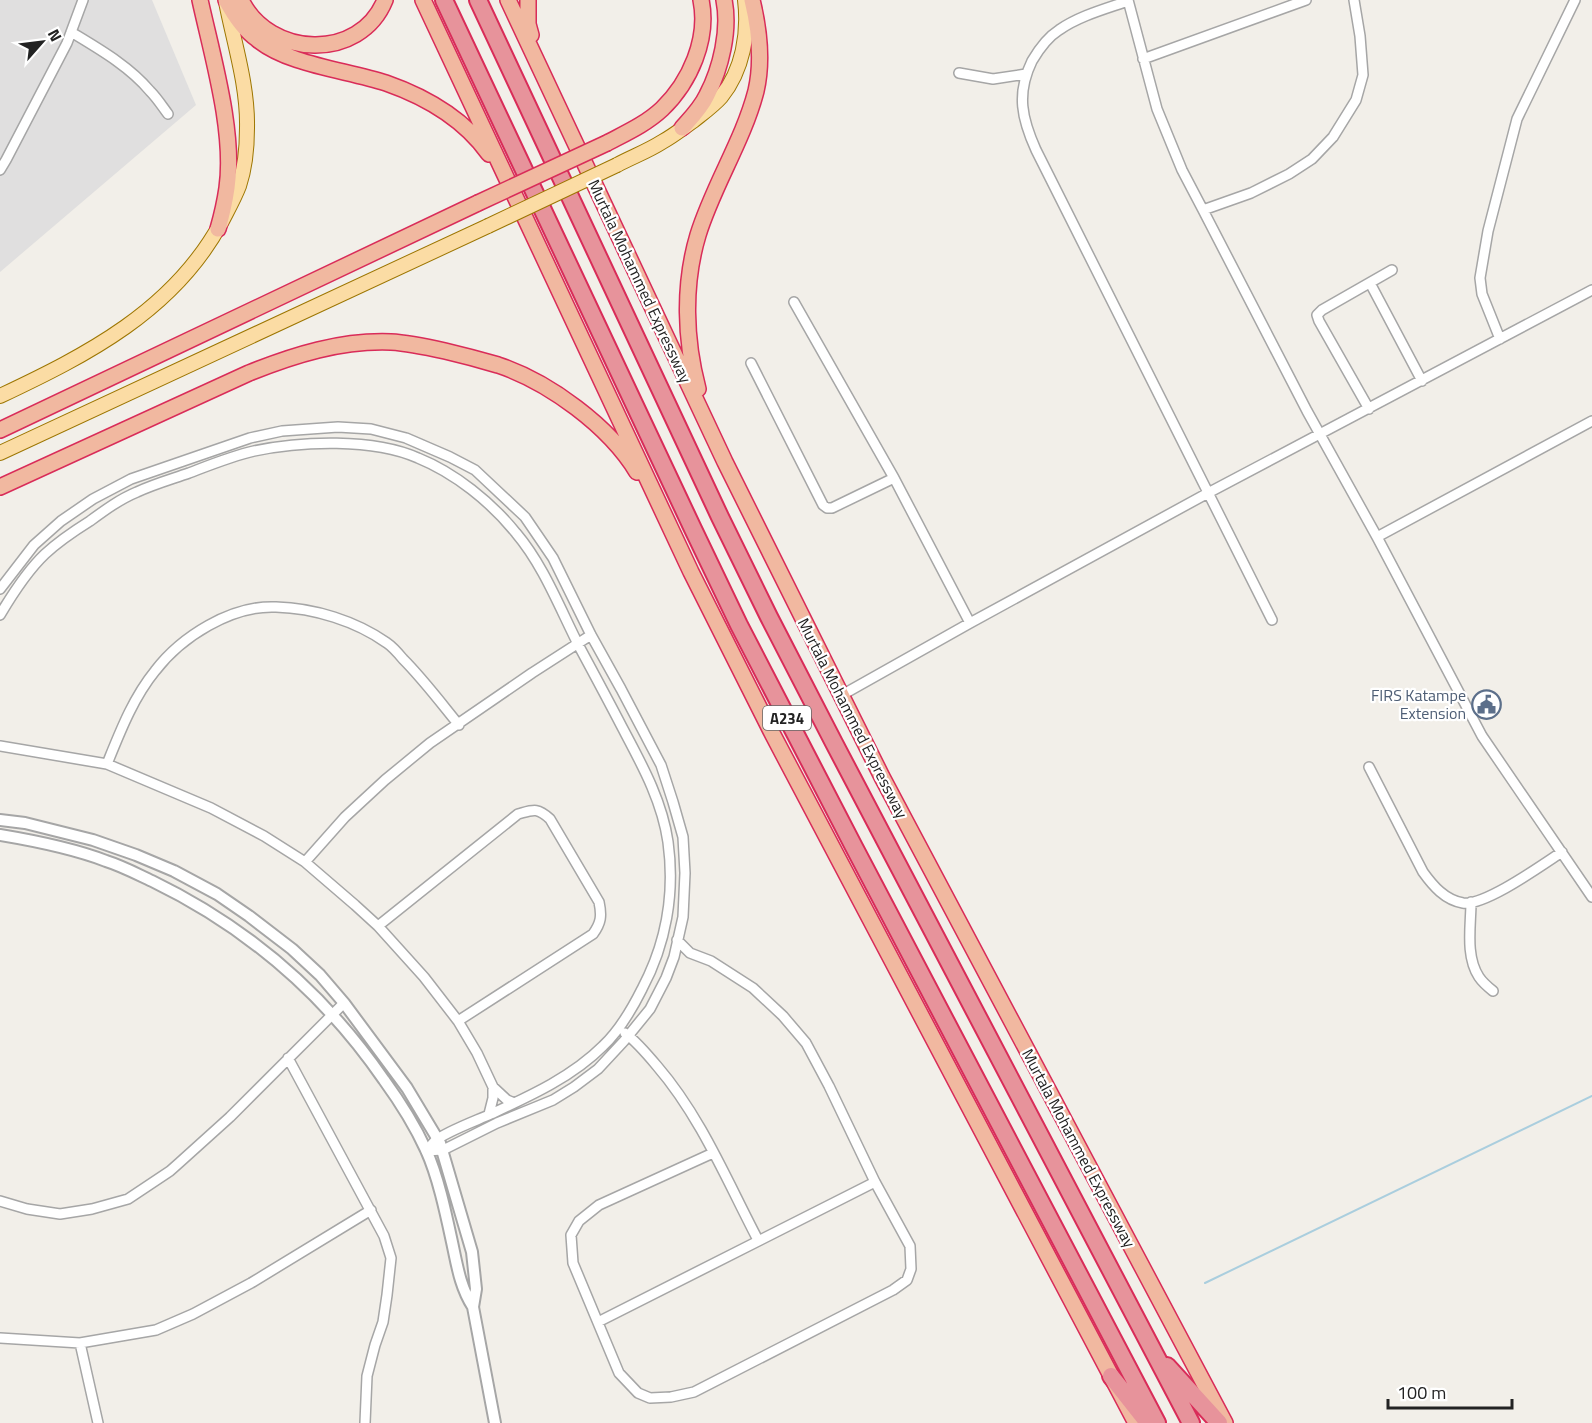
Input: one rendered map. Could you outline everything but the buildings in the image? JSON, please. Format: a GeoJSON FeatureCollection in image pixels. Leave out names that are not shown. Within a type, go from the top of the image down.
{"type":"FeatureCollection","features":[{"type":"Feature","properties":{"kind":"highway"},"geometry":{"type":"LineString","coordinates":[[200,0],[227,131],[228,186],[218,229]]}},
{"type":"Feature","properties":{"kind":"highway"},"geometry":{"type":"LineString","coordinates":[[226,0],[245,28],[277,52],[326,68],[385,83],[436,106],[471,132],[508,180]]}},
{"type":"Feature","properties":{"kind":"highway"},"geometry":{"type":"LineString","coordinates":[[241,0],[257,22],[271,33],[285,41],[313,46],[337,43],[357,34],[372,22],[386,0]]}},
{"type":"Feature","properties":{"kind":"highway"},"geometry":{"type":"LineString","coordinates":[[423,0],[691,572]]}},
{"type":"Feature","properties":{"kind":"highway","name":"A234"},"geometry":{"type":"LineString","coordinates":[[444,0],[739,625],[1157,1423]]}},
{"type":"Feature","properties":{"kind":"highway","name":"Murtala Mohammed Expressway"},"geometry":{"type":"LineString","coordinates":[[478,0],[720,517],[765,607],[1191,1423]]}},
{"type":"Feature","properties":{"kind":"highway","name":"Murtala Mohammed Expressway"},"geometry":{"type":"LineString","coordinates":[[508,0],[725,462],[882,777],[1225,1423]]}},
{"type":"Feature","properties":{"kind":"highway"},"geometry":{"type":"LineString","coordinates":[[528,0],[528,24],[545,78]]}},
{"type":"Feature","properties":{"kind":"highway"},"geometry":{"type":"LineString","coordinates":[[0,430],[638,127],[661,110],[675,95],[687,76],[703,31],[701,0]]}},
{"type":"Feature","properties":{"kind":"highway"},"geometry":{"type":"LineString","coordinates":[[682,128],[707,96],[716,74],[723,50],[726,8],[724,0]]}},
{"type":"Feature","properties":{"kind":"highway"},"geometry":{"type":"LineString","coordinates":[[725,462],[697,387],[691,361],[688,294],[698,237],[719,180],[749,113],[756,89],[759,42],[752,0]]}},
{"type":"Feature","properties":{"kind":"highway"},"geometry":{"type":"LineString","coordinates":[[0,487],[249,373],[290,357],[356,344],[391,342],[452,353],[500,366],[560,396],[589,418],[633,465],[655,502],[773,735],[1136,1423]]}},
{"type":"Feature","properties":{"kind":"highway"},"geometry":{"type":"LineString","coordinates":[[1151,1348],[1219,1423]]}},
{"type":"Feature","properties":{"kind":"highway"},"geometry":{"type":"LineString","coordinates":[[1111,1376],[1148,1423]]}},
{"type":"Feature","properties":{"kind":"main road"},"geometry":{"type":"LineString","coordinates":[[0,396],[88,353],[145,313],[189,271],[218,229],[240,184],[246,152],[247,127],[246,102],[226,0]]}},
{"type":"Feature","properties":{"kind":"main road"},"geometry":{"type":"LineString","coordinates":[[0,453],[663,142],[706,111],[721,96],[734,76],[742,56],[746,33],[745,0]]}},
{"type":"Feature","properties":{"kind":"street"},"geometry":{"type":"LineString","coordinates":[[0,170],[67,43],[83,0]]}},
{"type":"Feature","properties":{"kind":"street"},"geometry":{"type":"LineString","coordinates":[[1272,620],[1028,132],[1023,117],[1022,101],[1026,74],[1047,40],[1058,30],[1083,17],[1128,0],[1158,109],[1182,170],[1482,736],[1592,897]]}},
{"type":"Feature","properties":{"kind":"street"},"geometry":{"type":"LineString","coordinates":[[1143,59],[1306,0]]}},
{"type":"Feature","properties":{"kind":"street"},"geometry":{"type":"LineString","coordinates":[[1203,210],[1251,193],[1289,174],[1312,159],[1333,137],[1356,100],[1363,75],[1354,0]]}},
{"type":"Feature","properties":{"kind":"street"},"geometry":{"type":"LineString","coordinates":[[1500,339],[1482,294],[1480,278],[1488,231],[1517,119],[1575,0]]}},
{"type":"Feature","properties":{"kind":"street"},"geometry":{"type":"LineString","coordinates":[[71,32],[109,56],[136,77],[168,114]]}},
{"type":"Feature","properties":{"kind":"street"},"geometry":{"type":"LineString","coordinates":[[959,73],[993,79],[1026,74]]}},
{"type":"Feature","properties":{"kind":"street"},"geometry":{"type":"LineString","coordinates":[[1369,409],[1317,315],[1392,270]]}},
{"type":"Feature","properties":{"kind":"street"},"geometry":{"type":"LineString","coordinates":[[1370,283],[1422,381]]}},
{"type":"Feature","properties":{"kind":"street"},"geometry":{"type":"LineString","coordinates":[[842,695],[1208,493],[1592,290]]}},
{"type":"Feature","properties":{"kind":"street"},"geometry":{"type":"LineString","coordinates":[[794,302],[894,478],[970,623]]}},
{"type":"Feature","properties":{"kind":"street"},"geometry":{"type":"LineString","coordinates":[[751,363],[822,505],[832,508],[894,478]]}},
{"type":"Feature","properties":{"kind":"street"},"geometry":{"type":"LineString","coordinates":[[1377,537],[1592,421]]}},
{"type":"Feature","properties":{"kind":"street"},"geometry":{"type":"LineString","coordinates":[[0,589],[34,545],[61,521],[93,499],[131,479],[250,438],[282,431],[339,427],[371,429],[406,438],[475,470],[525,517],[553,558],[660,765],[682,837],[686,873],[683,917],[674,956],[650,1009],[598,1069],[553,1100],[497,1123],[443,1150],[426,1151]]}},
{"type":"Feature","properties":{"kind":"street"},"geometry":{"type":"LineString","coordinates":[[0,615],[22,580],[44,555],[65,537],[135,492],[251,452],[293,444],[360,444],[415,456],[444,470],[470,489],[501,516],[519,536],[548,583],[577,643],[643,766],[659,805],[668,841],[668,912],[659,952],[643,987],[618,1028],[605,1044],[581,1066],[514,1103],[438,1138],[426,1151]]}},
{"type":"Feature","properties":{"kind":"street"},"geometry":{"type":"LineString","coordinates":[[107,764],[126,717],[154,672],[172,652],[208,625],[259,608],[275,607],[328,615],[368,631],[389,644],[414,670],[459,725]]}},
{"type":"Feature","properties":{"kind":"street"},"geometry":{"type":"LineString","coordinates":[[305,862],[345,817],[430,743],[591,635]]}},
{"type":"Feature","properties":{"kind":"street"},"geometry":{"type":"LineString","coordinates":[[0,746],[107,764],[211,808],[264,836],[305,862],[378,926],[424,977],[458,1022],[477,1053],[493,1087],[507,1100],[514,1103]]}},
{"type":"Feature","properties":{"kind":"street"},"geometry":{"type":"LineString","coordinates":[[1368,767],[1424,872],[1442,894],[1454,900],[1465,903],[1487,897],[1562,852]]}},
{"type":"Feature","properties":{"kind":"street"},"geometry":{"type":"LineString","coordinates":[[378,926],[518,814],[535,810],[542,811],[549,819],[598,903],[602,914],[599,925],[593,934],[458,1022]]}},
{"type":"Feature","properties":{"kind":"street"},"geometry":{"type":"LineString","coordinates":[[0,820],[25,823],[93,840],[174,871],[216,894],[257,922],[292,949],[320,975],[344,1003],[407,1088],[438,1138],[472,1252],[476,1289],[473,1307]]}},
{"type":"Feature","properties":{"kind":"street"},"geometry":{"type":"LineString","coordinates":[[0,835],[77,851],[180,894],[218,917],[266,951],[305,985],[333,1014],[368,1056],[399,1102],[426,1151],[441,1196],[459,1277],[473,1307],[495,1423]]}},
{"type":"Feature","properties":{"kind":"street"},"geometry":{"type":"LineString","coordinates":[[1471,902],[1470,941],[1475,970],[1480,979],[1493,991]]}},
{"type":"Feature","properties":{"kind":"street"},"geometry":{"type":"LineString","coordinates":[[677,940],[690,953],[711,961],[753,988],[783,1016],[806,1043],[875,1182],[910,1246],[911,1269],[907,1280],[893,1290],[693,1392],[650,1398],[638,1393],[619,1373],[573,1263],[571,1235],[579,1221],[599,1205],[713,1153]]}},
{"type":"Feature","properties":{"kind":"street"},"geometry":{"type":"LineString","coordinates":[[674,956],[690,953]]}},
{"type":"Feature","properties":{"kind":"street"},"geometry":{"type":"LineString","coordinates":[[0,1201],[27,1209],[60,1214],[92,1209],[128,1199],[170,1172],[230,1117],[344,1003]]}},
{"type":"Feature","properties":{"kind":"street"},"geometry":{"type":"LineString","coordinates":[[618,1028],[645,1051],[673,1084],[694,1115],[758,1240]]}},
{"type":"Feature","properties":{"kind":"street"},"geometry":{"type":"LineString","coordinates":[[288,1058],[371,1210],[384,1236],[391,1258],[383,1322],[367,1376],[365,1423]]}},
{"type":"Feature","properties":{"kind":"street"},"geometry":{"type":"LineString","coordinates":[[489,1114],[493,1087]]}},
{"type":"Feature","properties":{"kind":"street"},"geometry":{"type":"LineString","coordinates":[[598,1322],[875,1182]]}},
{"type":"Feature","properties":{"kind":"street"},"geometry":{"type":"LineString","coordinates":[[0,1338],[80,1343],[156,1329],[193,1314],[251,1283],[371,1210]]}},
{"type":"Feature","properties":{"kind":"street"},"geometry":{"type":"LineString","coordinates":[[80,1343],[98,1423]]}},
{"type":"Feature","properties":{"kind":"shaded area"},"geometry":{"type":"Polygon","coordinates":[[[0,0],[152,0],[196,105],[0,272],[0,0]]]}},
{"type":"Feature","properties":{"kind":"waterway"},"geometry":{"type":"LineString","coordinates":[[1205,1283],[1592,1096]]}},
{"type":"Feature","properties":{"kind":"place","name":"FIRS Katampe Extension"},"geometry":{"type":"Point","coordinates":[1487,704]}}]}
